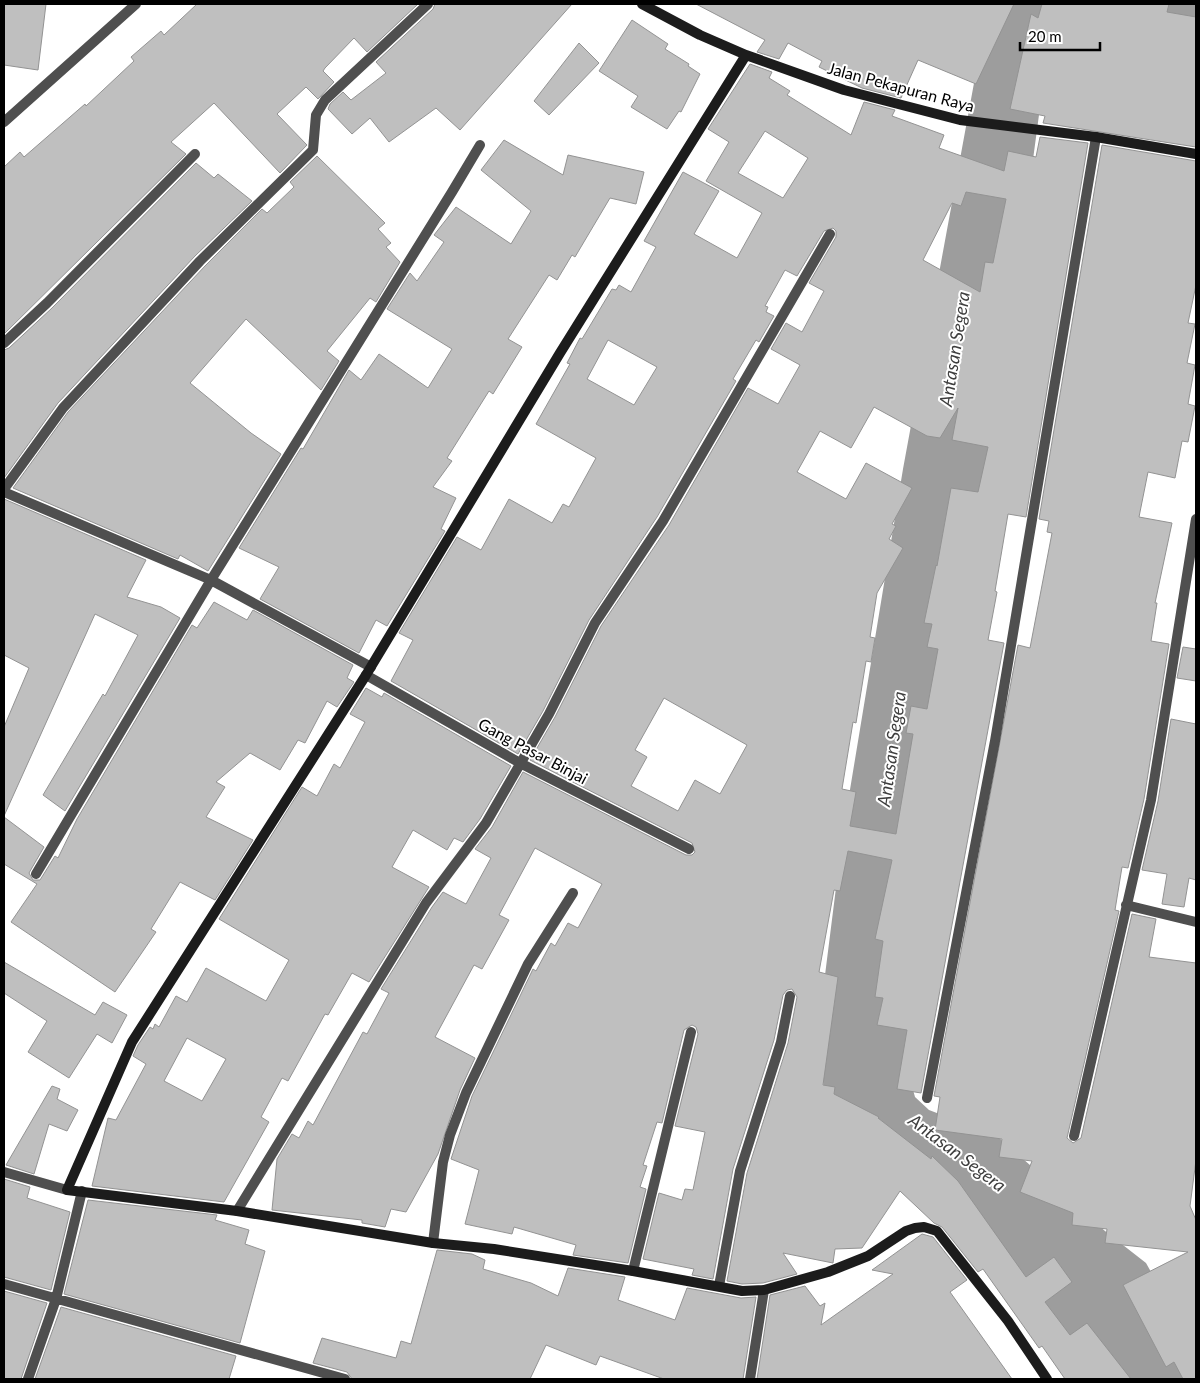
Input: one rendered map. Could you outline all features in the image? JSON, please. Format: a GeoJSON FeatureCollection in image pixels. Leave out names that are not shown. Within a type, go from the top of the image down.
{"type":"FeatureCollection","features":[{"type":"Feature","properties":{"kind":"street"},"geometry":{"type":"LineString","coordinates":[[4,122],[136,4]]}},
{"type":"Feature","properties":{"kind":"street"},"geometry":{"type":"LineString","coordinates":[[4,491],[63,408],[200,260],[313,150],[316,114],[326,100],[428,4]]}},
{"type":"Feature","properties":{"kind":"street","name":"Jalan Pekapuran Raya"},"geometry":{"type":"LineString","coordinates":[[642,4],[700,35],[844,90],[960,120],[1096,137],[1196,154]]}},
{"type":"Feature","properties":{"kind":"street"},"geometry":{"type":"LineString","coordinates":[[67,1190],[132,1042],[369,671],[615,262],[746,54]]}},
{"type":"Feature","properties":{"kind":"street"},"geometry":{"type":"LineString","coordinates":[[928,1098],[995,741],[1096,137]]}},
{"type":"Feature","properties":{"kind":"street"},"geometry":{"type":"LineString","coordinates":[[36,874],[210,580],[480,144]]}},
{"type":"Feature","properties":{"kind":"street"},"geometry":{"type":"LineString","coordinates":[[4,343],[48,303],[195,154]]}},
{"type":"Feature","properties":{"kind":"street"},"geometry":{"type":"LineString","coordinates":[[237,1211],[426,903],[486,823],[549,714],[595,623],[663,521],[830,234]]}},
{"type":"Feature","properties":{"kind":"street","name":"Gang Pasar Binjai"},"geometry":{"type":"LineString","coordinates":[[4,491],[210,580],[369,671],[520,763],[689,849]]}},
{"type":"Feature","properties":{"kind":"street"},"geometry":{"type":"LineString","coordinates":[[1074,1136],[1151,800],[1196,519]]}},
{"type":"Feature","properties":{"kind":"street"},"geometry":{"type":"LineString","coordinates":[[433,1243],[443,1162],[466,1093],[528,964],[573,893]]}},
{"type":"Feature","properties":{"kind":"street"},"geometry":{"type":"LineString","coordinates":[[1126,905],[1196,922]]}},
{"type":"Feature","properties":{"kind":"street"},"geometry":{"type":"LineString","coordinates":[[719,1286],[740,1171],[781,1042],[790,996]]}},
{"type":"Feature","properties":{"kind":"street"},"geometry":{"type":"LineString","coordinates":[[633,1271],[691,1032]]}},
{"type":"Feature","properties":{"kind":"street"},"geometry":{"type":"LineString","coordinates":[[4,1172],[67,1190],[237,1211],[433,1243],[494,1249],[633,1271],[742,1291],[764,1290],[810,1278],[868,1256],[906,1231],[924,1227],[938,1231],[1008,1320],[1047,1379]]}},
{"type":"Feature","properties":{"kind":"street"},"geometry":{"type":"LineString","coordinates":[[28,1379],[56,1298],[82,1191]]}},
{"type":"Feature","properties":{"kind":"street"},"geometry":{"type":"LineString","coordinates":[[4,1284],[345,1379]]}},
{"type":"Feature","properties":{"kind":"street"},"geometry":{"type":"LineString","coordinates":[[750,1379],[764,1290]]}},
{"type":"Feature","properties":{"kind":"water","name":"Antasan Segera"},"geometry":{"type":"Polygon","coordinates":[[[846,4],[1196,4],[1196,74],[1047,55],[910,1079],[915,1097],[929,1110],[997,1136],[1105,1231],[1146,1263],[1196,1352],[1196,1379],[1066,1379],[984,1249],[825,1101],[821,1061],[822,999],[843,832],[903,469],[981,45],[846,4]]]}},
{"type":"Feature","properties":{"kind":"building"},"geometry":{"type":"Polygon","coordinates":[[[4,4],[46,4],[38,70],[4,65],[4,4]]]}},
{"type":"Feature","properties":{"kind":"building"},"geometry":{"type":"Polygon","coordinates":[[[197,4],[418,4],[367,52],[354,38],[323,71],[334,82],[318,99],[306,87],[277,114],[307,145],[280,173],[214,103],[171,142],[186,154],[4,334],[4,167],[20,152],[24,157],[85,104],[86,106],[134,61],[131,57],[161,31],[164,35],[197,4]]]}},
{"type":"Feature","properties":{"kind":"building"},"geometry":{"type":"Polygon","coordinates":[[[435,4],[572,4],[460,130],[436,108],[389,142],[370,118],[352,134],[328,109],[330,104],[343,92],[351,100],[386,73],[376,62],[433,9],[435,4]]]}},
{"type":"Feature","properties":{"kind":"building"},"geometry":{"type":"Polygon","coordinates":[[[696,4],[1014,4],[976,84],[918,60],[901,98],[862,88],[819,67],[822,61],[788,43],[779,59],[757,52],[765,40],[696,4]]]}},
{"type":"Feature","properties":{"kind":"building"},"geometry":{"type":"Polygon","coordinates":[[[1042,4],[1169,4],[1167,12],[1196,17],[1196,147],[1043,123],[1045,116],[1010,109],[1031,14],[1038,18],[1042,4]]]}},
{"type":"Feature","properties":{"kind":"building"},"geometry":{"type":"Polygon","coordinates":[[[632,20],[668,44],[665,49],[689,64],[688,66],[700,74],[681,112],[679,111],[667,129],[631,107],[638,96],[599,71],[632,20]]]}},
{"type":"Feature","properties":{"kind":"building"},"geometry":{"type":"Polygon","coordinates":[[[579,43],[599,63],[549,115],[534,101],[579,43]]]}},
{"type":"Feature","properties":{"kind":"building"},"geometry":{"type":"Polygon","coordinates":[[[750,64],[772,72],[769,78],[790,91],[787,95],[851,135],[864,102],[895,110],[892,116],[944,135],[939,148],[1004,171],[1008,151],[1036,157],[1040,137],[1088,143],[1026,517],[1008,514],[988,640],[1004,643],[921,1093],[897,1089],[907,1030],[877,1025],[883,998],[875,997],[883,941],[875,939],[892,860],[848,851],[840,891],[834,890],[819,972],[838,977],[823,1085],[835,1087],[834,1094],[879,1117],[931,1159],[932,1156],[958,1181],[1026,1277],[1054,1257],[1072,1282],[1045,1302],[1070,1335],[1087,1323],[1131,1379],[1065,1379],[1042,1346],[1039,1348],[983,1269],[978,1272],[942,1227],[934,1223],[900,1191],[862,1248],[835,1249],[833,1263],[783,1253],[797,1274],[763,1283],[742,1284],[727,1281],[747,1173],[788,1043],[797,997],[792,989],[787,990],[783,995],[774,1040],[733,1169],[713,1279],[692,1275],[694,1269],[643,1259],[659,1193],[682,1200],[685,1189],[693,1190],[705,1132],[675,1126],[698,1034],[696,1027],[692,1025],[684,1030],[662,1123],[657,1122],[643,1165],[647,1166],[640,1187],[646,1189],[628,1263],[573,1255],[576,1245],[514,1227],[512,1234],[465,1224],[479,1170],[451,1159],[472,1096],[533,969],[536,971],[551,943],[555,946],[568,923],[578,928],[602,884],[535,848],[499,915],[509,920],[482,969],[474,965],[435,1037],[475,1058],[460,1090],[438,1154],[406,1212],[391,1209],[385,1227],[362,1223],[362,1220],[272,1210],[277,1159],[292,1134],[299,1138],[308,1121],[313,1125],[363,1032],[367,1034],[389,993],[381,989],[443,892],[466,904],[491,858],[475,849],[492,827],[523,772],[686,855],[692,855],[695,852],[692,843],[530,760],[555,717],[601,626],[669,525],[748,388],[778,404],[800,365],[771,349],[786,323],[802,332],[824,291],[809,283],[836,237],[836,231],[833,228],[824,231],[797,276],[785,270],[765,306],[768,307],[766,312],[774,316],[759,342],[756,340],[733,379],[736,381],[657,517],[589,620],[543,711],[518,754],[391,681],[413,640],[399,633],[457,537],[481,550],[509,499],[552,523],[563,504],[569,507],[596,458],[536,424],[570,364],[567,363],[580,338],[582,339],[612,289],[616,290],[619,285],[631,292],[656,247],[644,241],[683,172],[719,191],[694,234],[737,258],[762,213],[706,181],[729,142],[708,129],[750,64]],[[765,131],[738,173],[783,198],[808,158],[765,131]],[[966,192],[961,206],[952,203],[923,260],[980,292],[985,262],[993,263],[1006,199],[966,192]],[[608,340],[587,379],[634,405],[657,367],[608,340]],[[874,407],[851,448],[820,431],[797,472],[846,499],[866,463],[912,488],[892,524],[896,526],[889,539],[903,548],[877,593],[870,637],[875,638],[871,662],[866,661],[856,723],[853,722],[842,789],[856,792],[850,826],[896,834],[913,734],[906,733],[911,706],[927,709],[938,649],[927,647],[932,624],[924,623],[937,566],[951,488],[978,492],[988,447],[952,440],[958,408],[940,438],[927,436],[874,407]],[[664,698],[635,750],[647,757],[631,786],[678,811],[695,780],[720,794],[747,745],[664,698]]]}},
{"type":"Feature","properties":{"kind":"building"},"geometry":{"type":"Polygon","coordinates":[[[504,140],[563,175],[568,155],[644,172],[636,204],[610,198],[575,257],[572,255],[557,280],[549,275],[508,339],[522,347],[493,394],[489,391],[447,458],[452,461],[433,487],[456,498],[441,529],[445,531],[387,626],[376,620],[359,653],[260,599],[279,567],[239,548],[301,448],[303,449],[349,370],[361,380],[379,354],[428,388],[452,349],[387,309],[410,273],[417,281],[444,242],[434,235],[456,207],[511,244],[531,211],[481,170],[504,140]]]}},
{"type":"Feature","properties":{"kind":"building"},"geometry":{"type":"Polygon","coordinates":[[[1102,145],[1196,161],[1196,285],[1188,323],[1195,324],[1187,363],[1195,365],[1188,404],[1195,406],[1188,442],[1182,441],[1175,478],[1148,472],[1139,517],[1172,523],[1155,603],[1157,603],[1151,641],[1169,644],[1144,799],[1128,868],[1122,867],[1115,910],[1119,911],[1067,1138],[1073,1143],[1081,1138],[1132,914],[1156,919],[1149,957],[1196,963],[1196,1160],[1190,1206],[1196,1220],[1196,1379],[1183,1379],[1174,1362],[1166,1367],[1123,1285],[1188,1252],[1105,1243],[1107,1229],[1072,1225],[1073,1213],[1020,1192],[1032,1161],[999,1157],[1002,1139],[935,1130],[940,1097],[934,1096],[1018,645],[1030,648],[1052,533],[1047,532],[1049,521],[1039,519],[1102,145]]]}},
{"type":"Feature","properties":{"kind":"building"},"geometry":{"type":"Polygon","coordinates":[[[317,156],[385,223],[378,229],[391,243],[386,247],[400,262],[376,302],[370,298],[327,351],[339,361],[321,390],[246,319],[190,383],[251,433],[281,454],[208,571],[180,555],[178,559],[13,488],[68,412],[205,266],[262,209],[267,213],[294,187],[290,182],[317,156]]]}},
{"type":"Feature","properties":{"kind":"building"},"geometry":{"type":"Polygon","coordinates":[[[196,163],[214,178],[218,174],[252,201],[195,256],[58,403],[4,478],[4,350],[9,348],[52,308],[196,163]]]}},
{"type":"Feature","properties":{"kind":"building"},"geometry":{"type":"Polygon","coordinates":[[[4,499],[146,560],[127,597],[161,607],[180,618],[65,811],[43,795],[103,694],[105,696],[138,635],[95,614],[4,816],[4,727],[29,668],[4,655],[4,499]]]}},
{"type":"Feature","properties":{"kind":"building"},"geometry":{"type":"Polygon","coordinates":[[[214,602],[247,620],[253,610],[353,665],[347,678],[354,682],[337,707],[327,701],[305,743],[298,740],[280,770],[250,753],[216,782],[225,787],[206,817],[253,840],[215,900],[180,882],[151,929],[156,932],[115,992],[11,922],[37,884],[4,864],[4,817],[44,847],[29,873],[33,880],[40,880],[55,856],[58,858],[77,819],[192,625],[197,628],[214,602]]]}},
{"type":"Feature","properties":{"kind":"building"},"geometry":{"type":"Polygon","coordinates":[[[1183,647],[1196,649],[1196,681],[1177,678],[1183,647]]]}},
{"type":"Feature","properties":{"kind":"building"},"geometry":{"type":"Polygon","coordinates":[[[366,688],[382,697],[384,693],[511,766],[480,819],[463,842],[454,838],[447,850],[413,830],[392,867],[429,887],[369,982],[352,973],[328,1015],[325,1014],[288,1081],[282,1078],[261,1117],[269,1122],[224,1202],[92,1186],[108,1118],[116,1120],[146,1064],[133,1056],[150,1027],[153,1029],[155,1024],[159,1027],[176,996],[187,1002],[206,968],[266,1001],[289,960],[219,919],[302,787],[317,796],[334,764],[340,768],[365,722],[350,714],[366,688]],[[187,1038],[164,1081],[202,1101],[226,1059],[187,1038]]]}},
{"type":"Feature","properties":{"kind":"building"},"geometry":{"type":"Polygon","coordinates":[[[1171,719],[1196,724],[1196,880],[1189,878],[1184,907],[1162,904],[1167,874],[1142,870],[1158,801],[1171,719]]]}},
{"type":"Feature","properties":{"kind":"building"},"geometry":{"type":"Polygon","coordinates":[[[4,962],[95,1015],[103,1002],[127,1015],[112,1043],[97,1034],[69,1078],[28,1052],[47,1021],[4,993],[4,962]]]}},
{"type":"Feature","properties":{"kind":"building"},"geometry":{"type":"Polygon","coordinates":[[[52,1086],[60,1089],[57,1099],[78,1110],[67,1131],[49,1124],[34,1174],[6,1165],[52,1086]]]}},
{"type":"Feature","properties":{"kind":"building"},"geometry":{"type":"Polygon","coordinates":[[[4,1179],[30,1187],[27,1198],[70,1212],[51,1290],[4,1277],[4,1179]]]}},
{"type":"Feature","properties":{"kind":"building"},"geometry":{"type":"Polygon","coordinates":[[[88,1200],[217,1215],[215,1220],[249,1230],[245,1244],[265,1251],[240,1343],[64,1294],[88,1200]]]}},
{"type":"Feature","properties":{"kind":"building"},"geometry":{"type":"Polygon","coordinates":[[[922,1234],[933,1237],[967,1280],[950,1292],[1012,1379],[757,1379],[770,1295],[805,1286],[820,1306],[825,1303],[821,1325],[893,1274],[872,1270],[922,1234]]]}},
{"type":"Feature","properties":{"kind":"building"},"geometry":{"type":"Polygon","coordinates":[[[437,1250],[472,1254],[485,1260],[483,1269],[531,1283],[558,1296],[568,1268],[625,1277],[618,1300],[675,1320],[687,1288],[741,1298],[756,1297],[743,1379],[664,1379],[600,1356],[596,1365],[546,1345],[530,1379],[352,1379],[347,1372],[313,1363],[322,1338],[396,1358],[401,1341],[411,1344],[437,1250]]]}},
{"type":"Feature","properties":{"kind":"building"},"geometry":{"type":"Polygon","coordinates":[[[4,1291],[47,1303],[21,1379],[4,1379],[4,1291]]]}},
{"type":"Feature","properties":{"kind":"building"},"geometry":{"type":"Polygon","coordinates":[[[61,1307],[236,1356],[229,1379],[35,1379],[61,1307]]]}}]}
